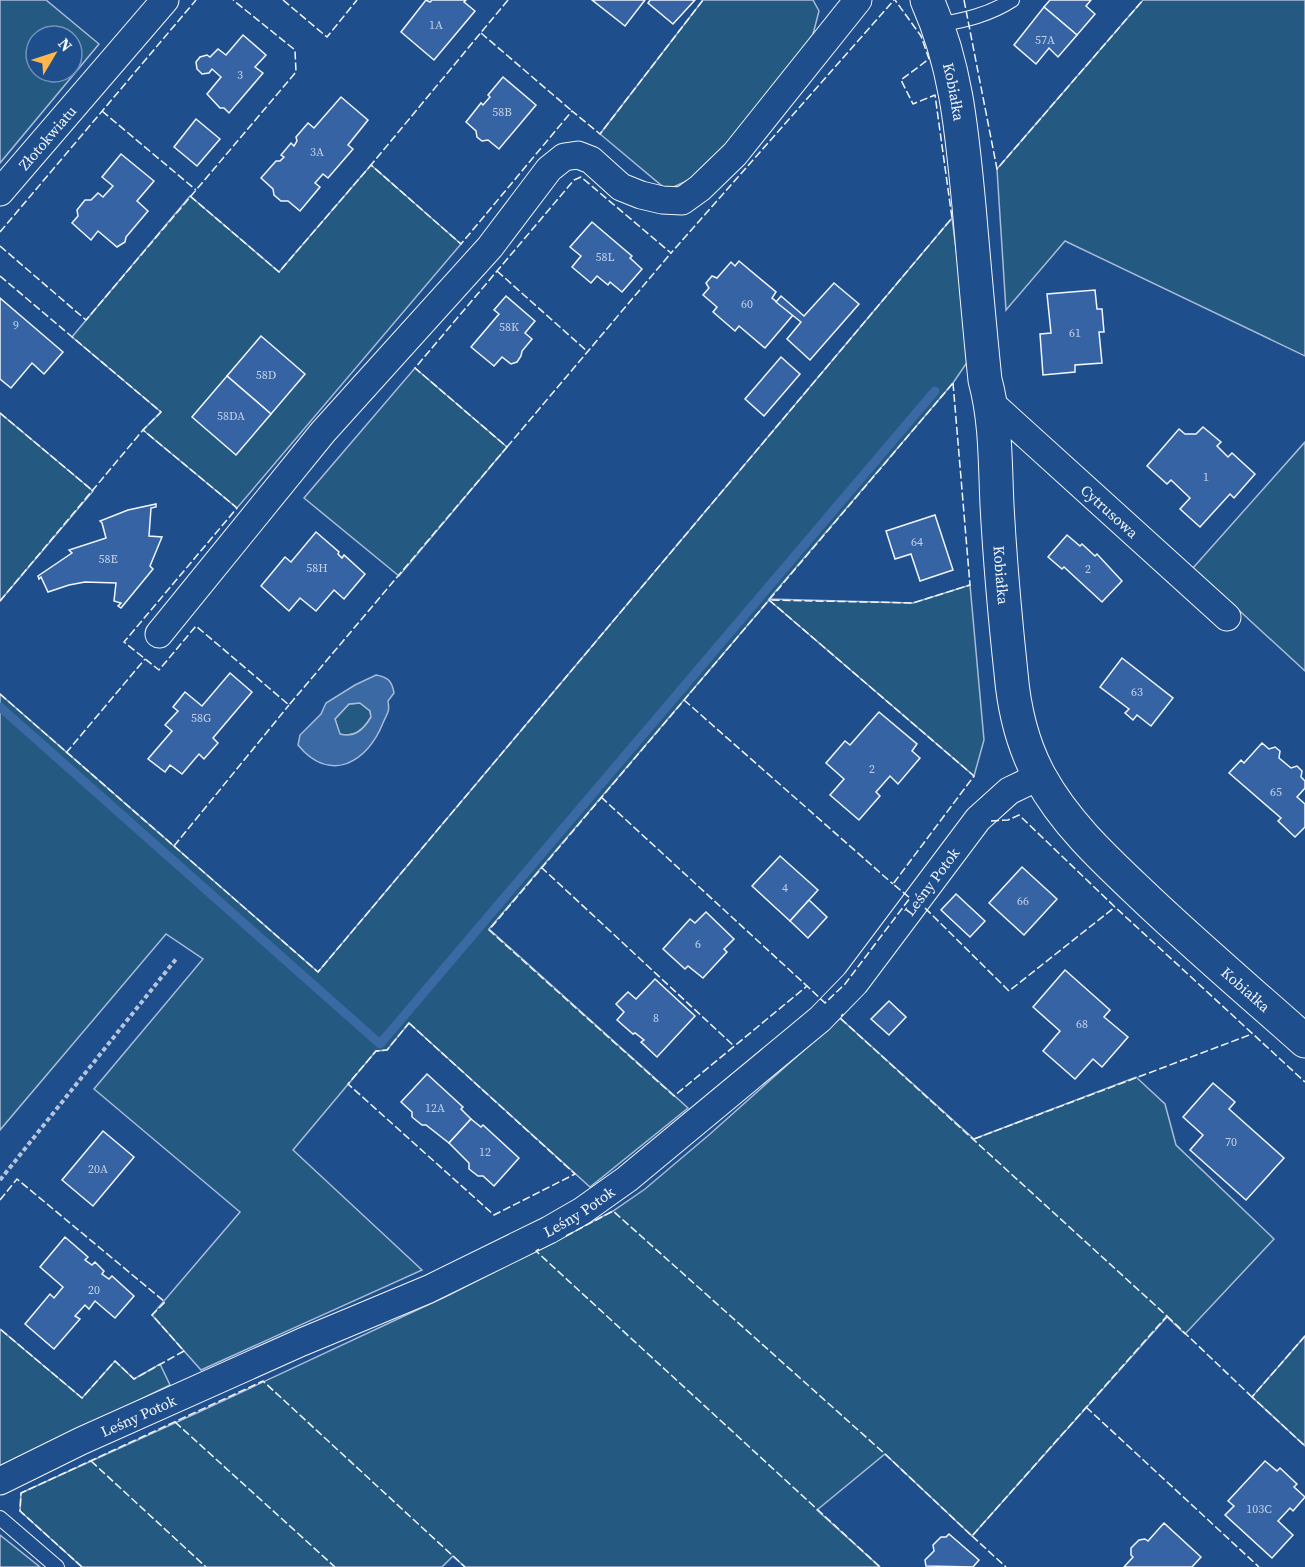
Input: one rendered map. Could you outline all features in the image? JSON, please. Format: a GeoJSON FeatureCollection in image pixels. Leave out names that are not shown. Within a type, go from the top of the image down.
{"type":"FeatureCollection","features":[{"type":"Feature","properties":{"kind":"street","name":"Złotokwiatu"},"geometry":{"type":"LineString","coordinates":[[0,192],[165,0]]}},
{"type":"Feature","properties":{"kind":"street"},"geometry":{"type":"LineString","coordinates":[[159,634],[323,432],[490,247],[549,169],[564,157],[578,155],[591,160],[621,187],[662,200],[682,201],[700,188],[735,154],[858,0]]}},
{"type":"Feature","properties":{"kind":"street","name":"Kobiałka"},"geometry":{"type":"LineString","coordinates":[[933,13],[951,69],[960,114],[985,380],[992,404],[999,540],[1012,682],[1019,724],[1027,749],[1040,776],[1067,818],[1110,865],[1305,1041]]}},
{"type":"Feature","properties":{"kind":"street","name":"Cytrusowa"},"geometry":{"type":"LineString","coordinates":[[992,404],[1227,617]]}},
{"type":"Feature","properties":{"kind":"street","name":"Leśny Potok"},"geometry":{"type":"LineString","coordinates":[[0,1481],[81,1441],[281,1351],[429,1289],[549,1230],[582,1211],[627,1179],[820,1019],[855,983],[978,819],[1009,791],[1040,776]]}},
{"type":"Feature","properties":{"kind":"lane"},"geometry":{"type":"LineString","coordinates":[[933,13],[984,15],[1012,0]]}},
{"type":"Feature","properties":{"kind":"lane"},"geometry":{"type":"LineString","coordinates":[[0,1518],[57,1567]]}},
{"type":"Feature","properties":{"kind":"path"},"geometry":{"type":"LineString","coordinates":[[0,1180],[176,959]]}},
{"type":"Feature","properties":{"kind":"shaded area"},"geometry":{"type":"Polygon","coordinates":[[[0,0],[46,0],[75,24],[24,24],[24,84],[66,84],[0,163],[0,0]]]}},
{"type":"Feature","properties":{"kind":"shaded area"},"geometry":{"type":"Polygon","coordinates":[[[703,0],[813,0],[819,11],[811,42],[706,172],[667,190],[600,134],[703,0]]]}},
{"type":"Feature","properties":{"kind":"shaded area"},"geometry":{"type":"Polygon","coordinates":[[[1143,0],[1305,0],[1305,356],[1065,241],[1006,310],[997,169],[1143,0]]]}},
{"type":"Feature","properties":{"kind":"shaded area"},"geometry":{"type":"Polygon","coordinates":[[[84,32],[99,44],[84,62],[84,32]]]}},
{"type":"Feature","properties":{"kind":"shaded area"},"geometry":{"type":"Polygon","coordinates":[[[371,165],[461,244],[237,508],[143,430],[161,412],[72,337],[190,196],[279,272],[371,165]]]}},
{"type":"Feature","properties":{"kind":"shaded area"},"geometry":{"type":"Polygon","coordinates":[[[952,218],[970,358],[953,383],[769,599],[913,603],[970,585],[984,740],[974,776],[769,600],[489,929],[688,1108],[590,1187],[409,1023],[387,1050],[376,1051],[293,1150],[422,1270],[201,1370],[152,1315],[240,1212],[94,1089],[203,959],[166,934],[0,1130],[0,694],[318,972],[952,218]]]}},
{"type":"Feature","properties":{"kind":"shaded area"},"geometry":{"type":"Polygon","coordinates":[[[415,368],[507,447],[399,576],[304,498],[415,368]]]}},
{"type":"Feature","properties":{"kind":"shaded area"},"geometry":{"type":"Polygon","coordinates":[[[0,413],[93,491],[0,601],[0,413]]]}},
{"type":"Feature","properties":{"kind":"shaded area"},"geometry":{"type":"Polygon","coordinates":[[[1305,442],[1305,671],[1193,568],[1305,442]]]}},
{"type":"Feature","properties":{"kind":"shaded area"},"geometry":{"type":"Polygon","coordinates":[[[376,675],[389,680],[394,693],[388,701],[388,713],[376,737],[358,758],[347,764],[335,766],[323,764],[310,757],[298,745],[300,735],[321,714],[326,703],[376,675]],[[360,703],[349,704],[335,719],[340,734],[350,735],[359,732],[371,717],[370,711],[360,703]]]}},
{"type":"Feature","properties":{"kind":"shaded area"},"geometry":{"type":"Polygon","coordinates":[[[360,703],[370,711],[371,717],[362,729],[354,734],[339,734],[335,719],[349,704],[360,703]]]}},
{"type":"Feature","properties":{"kind":"shaded area"},"geometry":{"type":"Polygon","coordinates":[[[840,1018],[974,1139],[1136,1077],[1165,1104],[1176,1145],[1274,1239],[1185,1334],[1167,1317],[972,1536],[885,1454],[817,1510],[880,1567],[465,1567],[453,1556],[442,1567],[82,1567],[20,1511],[21,1493],[449,1295],[613,1211],[645,1189],[710,1134],[840,1018]]]}},
{"type":"Feature","properties":{"kind":"shaded area"},"geometry":{"type":"Polygon","coordinates":[[[0,1329],[82,1398],[115,1361],[134,1379],[160,1364],[170,1385],[0,1468],[0,1329]]]}},
{"type":"Feature","properties":{"kind":"shaded area"},"geometry":{"type":"Polygon","coordinates":[[[1305,1336],[1305,1446],[1252,1397],[1305,1336]]]}},
{"type":"Feature","properties":{"kind":"shaded area"},"geometry":{"type":"Polygon","coordinates":[[[0,1535],[40,1567],[0,1567],[0,1535]]]}},
{"type":"Feature","properties":{"kind":"building"},"geometry":{"type":"Polygon","coordinates":[[[426,0],[430,2],[432,0],[466,0],[464,2],[475,11],[434,60],[401,32],[426,0]]]}},
{"type":"Feature","properties":{"kind":"building"},"geometry":{"type":"Polygon","coordinates":[[[592,0],[645,0],[625,26],[592,0]]]}},
{"type":"Feature","properties":{"kind":"building"},"geometry":{"type":"Polygon","coordinates":[[[650,0],[695,0],[673,24],[648,3],[650,0]]]}},
{"type":"Feature","properties":{"kind":"building"},"geometry":{"type":"Polygon","coordinates":[[[1050,0],[1091,0],[1086,6],[1095,14],[1077,35],[1044,7],[1050,0]]]}},
{"type":"Feature","properties":{"kind":"building"},"geometry":{"type":"Polygon","coordinates":[[[1044,7],[1077,35],[1058,57],[1049,48],[1036,64],[1014,45],[1044,7]]]}},
{"type":"Feature","properties":{"kind":"building"},"geometry":{"type":"Polygon","coordinates":[[[243,35],[266,55],[255,67],[263,73],[229,113],[224,108],[220,108],[207,94],[221,77],[212,69],[209,73],[202,74],[197,69],[196,62],[200,57],[207,55],[210,57],[218,49],[226,55],[243,35]]]}},
{"type":"Feature","properties":{"kind":"building"},"geometry":{"type":"Polygon","coordinates":[[[503,77],[536,105],[499,149],[488,140],[482,141],[477,137],[476,131],[466,122],[481,103],[483,105],[490,97],[488,95],[503,77]]]}},
{"type":"Feature","properties":{"kind":"building"},"geometry":{"type":"Polygon","coordinates":[[[341,97],[368,120],[348,145],[353,149],[328,178],[323,174],[315,183],[320,187],[300,211],[288,201],[281,201],[274,195],[273,189],[261,178],[276,161],[284,157],[281,155],[291,143],[294,146],[297,141],[296,137],[308,123],[314,128],[341,97]]]}},
{"type":"Feature","properties":{"kind":"building"},"geometry":{"type":"Polygon","coordinates":[[[196,119],[220,139],[197,166],[174,147],[196,119]]]}},
{"type":"Feature","properties":{"kind":"building"},"geometry":{"type":"Polygon","coordinates":[[[121,154],[154,181],[137,201],[148,211],[126,237],[125,242],[117,247],[98,231],[91,240],[72,223],[78,216],[77,210],[85,200],[91,200],[98,193],[103,197],[113,186],[102,177],[121,154]]]}},
{"type":"Feature","properties":{"kind":"building"},"geometry":{"type":"Polygon","coordinates":[[[592,222],[632,256],[630,258],[642,269],[622,292],[610,282],[608,285],[597,276],[591,283],[572,267],[581,256],[570,247],[592,222]]]}},
{"type":"Feature","properties":{"kind":"building"},"geometry":{"type":"Polygon","coordinates":[[[739,261],[776,292],[772,298],[793,315],[765,348],[739,326],[735,331],[713,312],[717,307],[703,295],[709,288],[706,283],[712,276],[717,278],[731,262],[735,266],[739,261]]]}},
{"type":"Feature","properties":{"kind":"building"},"geometry":{"type":"Polygon","coordinates":[[[834,283],[859,304],[810,360],[787,339],[801,322],[776,302],[781,296],[804,316],[834,283]]]}},
{"type":"Feature","properties":{"kind":"building"},"geometry":{"type":"Polygon","coordinates":[[[1095,290],[1097,309],[1102,309],[1104,332],[1099,332],[1102,363],[1075,365],[1075,372],[1043,375],[1040,334],[1051,333],[1047,294],[1095,290]]]}},
{"type":"Feature","properties":{"kind":"building"},"geometry":{"type":"Polygon","coordinates":[[[506,296],[535,321],[525,333],[532,339],[522,351],[517,362],[511,364],[502,357],[494,366],[471,347],[499,314],[494,310],[506,296]]]}},
{"type":"Feature","properties":{"kind":"building"},"geometry":{"type":"Polygon","coordinates":[[[0,298],[63,352],[44,374],[32,363],[11,388],[0,379],[0,298]]]}},
{"type":"Feature","properties":{"kind":"building"},"geometry":{"type":"Polygon","coordinates":[[[261,336],[305,374],[271,414],[227,376],[261,336]]]}},
{"type":"Feature","properties":{"kind":"building"},"geometry":{"type":"Polygon","coordinates":[[[781,357],[800,374],[764,416],[745,399],[781,357]]]}},
{"type":"Feature","properties":{"kind":"building"},"geometry":{"type":"Polygon","coordinates":[[[227,376],[271,414],[236,455],[192,417],[227,376]]]}},
{"type":"Feature","properties":{"kind":"building"},"geometry":{"type":"Polygon","coordinates":[[[1203,427],[1221,442],[1217,446],[1228,457],[1232,453],[1255,474],[1234,498],[1230,494],[1200,527],[1180,509],[1190,498],[1171,480],[1167,484],[1147,466],[1179,429],[1185,434],[1196,434],[1203,427]]]}},
{"type":"Feature","properties":{"kind":"building"},"geometry":{"type":"Polygon","coordinates":[[[156,504],[156,507],[151,508],[149,536],[162,537],[150,566],[153,569],[121,608],[118,606],[121,603],[114,601],[116,583],[85,582],[48,592],[41,577],[39,579],[38,576],[72,553],[69,550],[106,538],[100,521],[128,510],[156,504]]]}},
{"type":"Feature","properties":{"kind":"building"},"geometry":{"type":"Polygon","coordinates":[[[935,515],[953,570],[920,581],[911,554],[895,559],[886,531],[935,515]]]}},
{"type":"Feature","properties":{"kind":"building"},"geometry":{"type":"Polygon","coordinates":[[[316,532],[339,552],[342,558],[344,555],[365,574],[344,599],[334,590],[316,611],[300,598],[289,611],[261,586],[285,557],[291,562],[316,532]]]}},
{"type":"Feature","properties":{"kind":"building"},"geometry":{"type":"Polygon","coordinates":[[[1067,535],[1080,546],[1082,544],[1095,556],[1097,554],[1122,581],[1102,602],[1064,567],[1062,569],[1048,557],[1067,535]]]}},
{"type":"Feature","properties":{"kind":"building"},"geometry":{"type":"Polygon","coordinates":[[[1122,658],[1173,698],[1151,726],[1137,715],[1133,720],[1125,713],[1129,709],[1100,687],[1122,658]]]}},
{"type":"Feature","properties":{"kind":"building"},"geometry":{"type":"Polygon","coordinates":[[[230,673],[252,692],[213,738],[218,743],[204,759],[199,754],[182,774],[170,765],[165,772],[148,759],[172,731],[165,725],[178,711],[173,707],[185,692],[202,706],[230,673]]]}},
{"type":"Feature","properties":{"kind":"building"},"geometry":{"type":"Polygon","coordinates":[[[879,712],[917,744],[912,751],[920,758],[898,784],[890,776],[876,792],[880,796],[859,820],[830,795],[844,779],[826,763],[845,741],[850,745],[879,712]]]}},
{"type":"Feature","properties":{"kind":"building"},"geometry":{"type":"Polygon","coordinates":[[[1262,743],[1269,749],[1275,747],[1280,751],[1279,758],[1291,768],[1297,766],[1302,771],[1301,777],[1305,781],[1305,788],[1297,797],[1305,804],[1305,827],[1295,837],[1278,821],[1281,818],[1229,773],[1241,760],[1244,763],[1262,743]]]}},
{"type":"Feature","properties":{"kind":"building"},"geometry":{"type":"Polygon","coordinates":[[[780,856],[818,890],[790,921],[752,886],[780,856]]]}},
{"type":"Feature","properties":{"kind":"building"},"geometry":{"type":"Polygon","coordinates":[[[1022,867],[1057,899],[1024,935],[989,903],[1022,867]]]}},
{"type":"Feature","properties":{"kind":"building"},"geometry":{"type":"Polygon","coordinates":[[[956,894],[985,921],[970,937],[941,910],[956,894]]]}},
{"type":"Feature","properties":{"kind":"building"},"geometry":{"type":"Polygon","coordinates":[[[809,900],[827,917],[808,938],[790,921],[809,900]]]}},
{"type":"Feature","properties":{"kind":"building"},"geometry":{"type":"Polygon","coordinates":[[[706,912],[734,939],[724,949],[727,952],[703,978],[688,966],[685,969],[663,949],[690,919],[695,923],[706,912]]]}},
{"type":"Feature","properties":{"kind":"building"},"geometry":{"type":"Polygon","coordinates":[[[1065,970],[1110,1010],[1104,1017],[1128,1037],[1102,1067],[1093,1059],[1075,1079],[1043,1051],[1060,1031],[1033,1007],[1065,970]]]}},
{"type":"Feature","properties":{"kind":"building"},"geometry":{"type":"Polygon","coordinates":[[[655,979],[695,1016],[657,1057],[641,1042],[644,1040],[617,1020],[624,1012],[616,1004],[628,992],[636,999],[655,979]]]}},
{"type":"Feature","properties":{"kind":"building"},"geometry":{"type":"Polygon","coordinates":[[[889,1001],[906,1017],[889,1035],[871,1019],[889,1001]]]}},
{"type":"Feature","properties":{"kind":"building"},"geometry":{"type":"Polygon","coordinates":[[[427,1074],[463,1107],[461,1109],[471,1119],[449,1143],[412,1117],[412,1112],[401,1102],[427,1074]]]}},
{"type":"Feature","properties":{"kind":"building"},"geometry":{"type":"Polygon","coordinates":[[[1213,1083],[1235,1102],[1229,1109],[1284,1158],[1246,1200],[1190,1150],[1203,1135],[1183,1117],[1213,1083]]]}},
{"type":"Feature","properties":{"kind":"building"},"geometry":{"type":"Polygon","coordinates":[[[471,1119],[481,1127],[483,1125],[519,1158],[494,1186],[483,1176],[478,1176],[469,1169],[469,1163],[449,1143],[471,1119]]]}},
{"type":"Feature","properties":{"kind":"building"},"geometry":{"type":"Polygon","coordinates":[[[103,1131],[134,1157],[93,1206],[62,1180],[103,1131]]]}},
{"type":"Feature","properties":{"kind":"building"},"geometry":{"type":"Polygon","coordinates":[[[65,1237],[88,1257],[85,1260],[92,1265],[95,1262],[104,1271],[102,1274],[109,1279],[112,1276],[134,1296],[115,1318],[95,1301],[89,1309],[85,1305],[75,1316],[80,1319],[54,1349],[25,1324],[50,1294],[54,1298],[63,1287],[40,1267],[65,1237]]]}},
{"type":"Feature","properties":{"kind":"building"},"geometry":{"type":"Polygon","coordinates":[[[1265,1461],[1277,1471],[1280,1468],[1297,1484],[1294,1487],[1305,1497],[1293,1511],[1290,1508],[1278,1521],[1293,1535],[1272,1558],[1225,1515],[1234,1506],[1228,1501],[1265,1461]]]}},
{"type":"Feature","properties":{"kind":"building"},"geometry":{"type":"Polygon","coordinates":[[[1164,1523],[1201,1557],[1192,1567],[1124,1567],[1133,1557],[1131,1548],[1139,1540],[1148,1541],[1164,1523]]]}},
{"type":"Feature","properties":{"kind":"building"},"geometry":{"type":"Polygon","coordinates":[[[949,1534],[979,1560],[973,1567],[926,1566],[925,1560],[934,1551],[933,1545],[941,1537],[949,1534]]]}},
{"type":"Feature","properties":{"kind":"waterway"},"geometry":{"type":"LineString","coordinates":[[0,707],[380,1044],[935,391]]}},
{"type":"Feature","properties":{"kind":"fence"},"geometry":{"type":"LineString","coordinates":[[0,232],[196,0]]}},
{"type":"Feature","properties":{"kind":"fence"},"geometry":{"type":"LineString","coordinates":[[0,246],[86,320],[296,72],[295,50],[233,0]]}},
{"type":"Feature","properties":{"kind":"fence"},"geometry":{"type":"LineString","coordinates":[[283,0],[327,37],[357,0]]}},
{"type":"Feature","properties":{"kind":"fence"},"geometry":{"type":"LineString","coordinates":[[508,0],[371,165],[461,244],[572,111],[600,134],[703,0]]}},
{"type":"Feature","properties":{"kind":"fence"},"geometry":{"type":"LineString","coordinates":[[0,276],[161,412],[143,430],[237,508],[124,642],[159,670],[196,626],[289,705],[507,447],[415,368],[574,180],[581,177],[671,253],[894,0]]}},
{"type":"Feature","properties":{"kind":"fence"},"geometry":{"type":"LineString","coordinates":[[0,694],[318,972],[952,218],[935,95],[913,104],[901,80],[929,59],[921,36],[895,0]]}},
{"type":"Feature","properties":{"kind":"fence"},"geometry":{"type":"LineString","coordinates":[[964,0],[997,169],[1143,0]]}},
{"type":"Feature","properties":{"kind":"fence"},"geometry":{"type":"LineString","coordinates":[[481,33],[572,111]]}},
{"type":"Feature","properties":{"kind":"fence"},"geometry":{"type":"LineString","coordinates":[[102,111],[196,190]]}},
{"type":"Feature","properties":{"kind":"fence"},"geometry":{"type":"LineString","coordinates":[[190,196],[279,272],[371,165]]}},
{"type":"Feature","properties":{"kind":"fence"},"geometry":{"type":"LineString","coordinates":[[507,447],[671,253]]}},
{"type":"Feature","properties":{"kind":"fence"},"geometry":{"type":"LineString","coordinates":[[497,271],[588,352]]}},
{"type":"Feature","properties":{"kind":"fence"},"geometry":{"type":"LineString","coordinates":[[953,383],[970,585],[913,603],[769,600],[953,383]]}},
{"type":"Feature","properties":{"kind":"fence"},"geometry":{"type":"LineString","coordinates":[[0,413],[93,491]]}},
{"type":"Feature","properties":{"kind":"fence"},"geometry":{"type":"LineString","coordinates":[[0,601],[143,430]]}},
{"type":"Feature","properties":{"kind":"fence"},"geometry":{"type":"LineString","coordinates":[[769,600],[974,776],[893,884],[910,898],[845,984],[825,1003],[807,986],[674,1096],[489,930],[769,600]]}},
{"type":"Feature","properties":{"kind":"fence"},"geometry":{"type":"LineString","coordinates":[[66,753],[145,659]]}},
{"type":"Feature","properties":{"kind":"fence"},"geometry":{"type":"LineString","coordinates":[[684,700],[893,884]]}},
{"type":"Feature","properties":{"kind":"fence"},"geometry":{"type":"LineString","coordinates":[[174,846],[289,705]]}},
{"type":"Feature","properties":{"kind":"fence"},"geometry":{"type":"LineString","coordinates":[[601,797],[807,986]]}},
{"type":"Feature","properties":{"kind":"fence"},"geometry":{"type":"LineString","coordinates":[[991,821],[1008,820],[1019,815],[1305,1082]]}},
{"type":"Feature","properties":{"kind":"fence"},"geometry":{"type":"LineString","coordinates":[[541,867],[734,1046]]}},
{"type":"Feature","properties":{"kind":"fence"},"geometry":{"type":"LineString","coordinates":[[925,908],[1009,991],[1115,907]]}},
{"type":"Feature","properties":{"kind":"fence"},"geometry":{"type":"LineString","coordinates":[[566,1236],[613,1211],[885,1454],[972,1536],[1167,1316],[840,1018],[843,1014]]}},
{"type":"Feature","properties":{"kind":"fence"},"geometry":{"type":"LineString","coordinates":[[409,1023],[575,1174],[494,1215],[348,1084],[376,1051],[387,1050],[409,1023]]}},
{"type":"Feature","properties":{"kind":"fence"},"geometry":{"type":"LineString","coordinates":[[974,1139],[1252,1034]]}},
{"type":"Feature","properties":{"kind":"fence"},"geometry":{"type":"LineString","coordinates":[[0,1200],[17,1179],[165,1302],[152,1315],[184,1351],[134,1379],[115,1361],[82,1398],[0,1329]]}},
{"type":"Feature","properties":{"kind":"fence"},"geometry":{"type":"LineString","coordinates":[[539,1249],[536,1251],[880,1567]]}},
{"type":"Feature","properties":{"kind":"fence"},"geometry":{"type":"LineString","coordinates":[[1167,1316],[1252,1397]]}},
{"type":"Feature","properties":{"kind":"fence"},"geometry":{"type":"LineString","coordinates":[[1305,1336],[1252,1397],[1305,1446]]}},
{"type":"Feature","properties":{"kind":"fence"},"geometry":{"type":"LineString","coordinates":[[82,1567],[20,1511],[21,1493],[263,1381],[465,1567]]}},
{"type":"Feature","properties":{"kind":"fence"},"geometry":{"type":"LineString","coordinates":[[1086,1407],[1259,1567]]}},
{"type":"Feature","properties":{"kind":"fence"},"geometry":{"type":"LineString","coordinates":[[175,1422],[335,1567]]}},
{"type":"Feature","properties":{"kind":"fence"},"geometry":{"type":"LineString","coordinates":[[91,1461],[206,1567]]}},
{"type":"Feature","properties":{"kind":"fence"},"geometry":{"type":"LineString","coordinates":[[972,1536],[1006,1567]]}}]}
